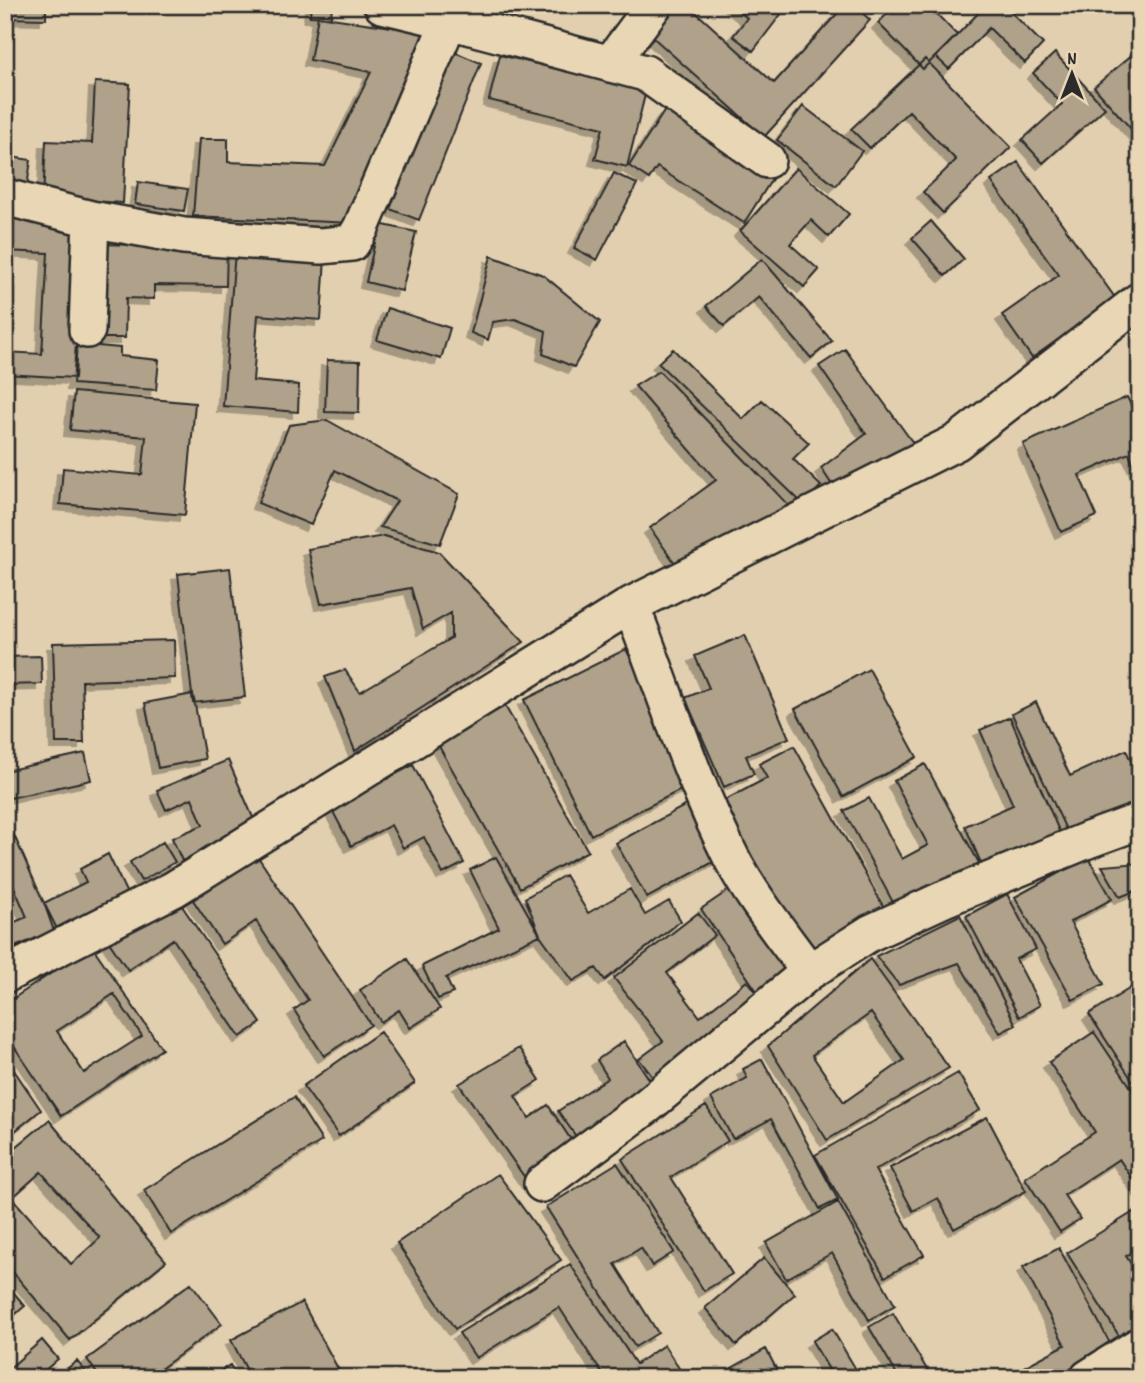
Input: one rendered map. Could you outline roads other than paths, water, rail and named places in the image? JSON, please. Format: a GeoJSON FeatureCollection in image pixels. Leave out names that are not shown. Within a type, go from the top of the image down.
{"type":"FeatureCollection","features":[{"type":"Feature","properties":{"kind":"street"},"geometry":{"type":"LineString","coordinates":[[382,5],[645,73],[767,160]]}},
{"type":"Feature","properties":{"kind":"street"},"geometry":{"type":"LineString","coordinates":[[610,64],[654,5]]}},
{"type":"Feature","properties":{"kind":"street"},"geometry":{"type":"LineString","coordinates":[[5,197],[91,219],[184,236],[321,246],[352,243],[361,228],[449,21]]}},
{"type":"Feature","properties":{"kind":"street"},"geometry":{"type":"LineString","coordinates":[[87,330],[91,219]]}},
{"type":"Feature","properties":{"kind":"street"},"geometry":{"type":"LineString","coordinates":[[5,975],[174,889],[631,605],[957,442],[1140,300]]}},
{"type":"Feature","properties":{"kind":"street"},"geometry":{"type":"LineString","coordinates":[[631,605],[703,798],[733,860],[809,972]]}},
{"type":"Feature","properties":{"kind":"street"},"geometry":{"type":"LineString","coordinates":[[541,1184],[647,1106],[809,972],[870,933],[944,899],[1140,821]]}},
{"type":"Feature","properties":{"kind":"street"},"geometry":{"type":"LineString","coordinates":[[1088,1378],[1140,1345]]}}]}
